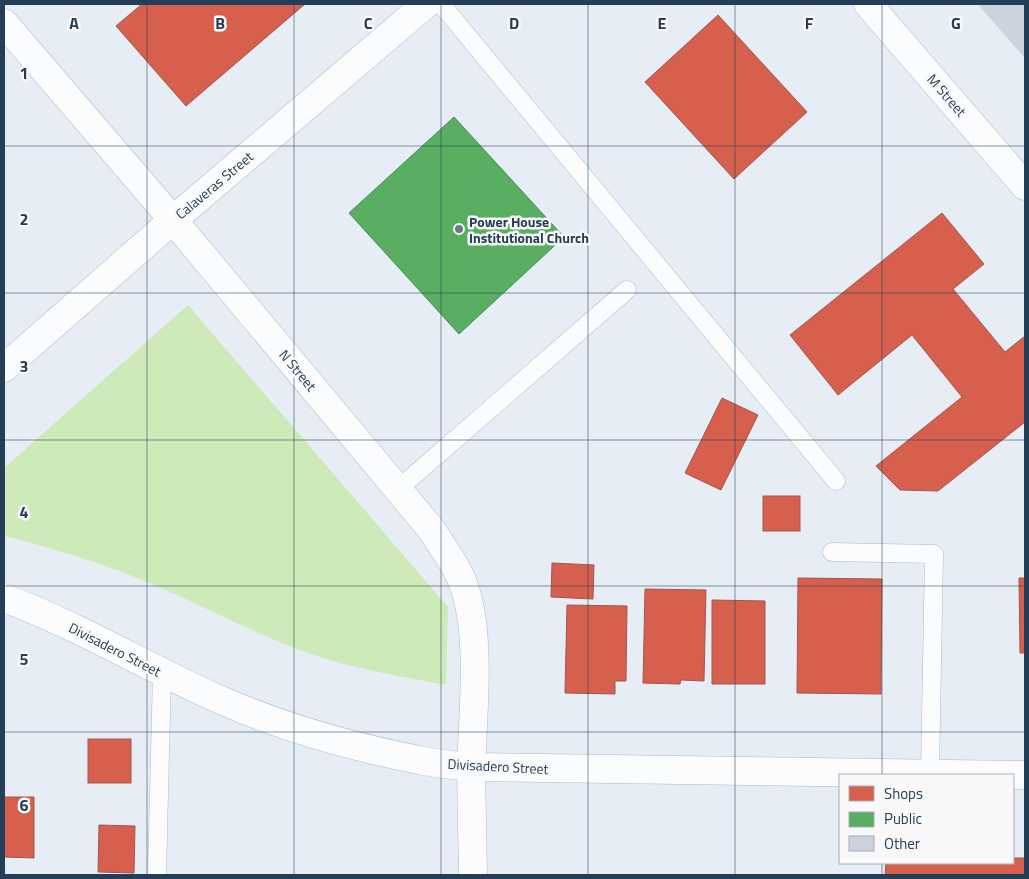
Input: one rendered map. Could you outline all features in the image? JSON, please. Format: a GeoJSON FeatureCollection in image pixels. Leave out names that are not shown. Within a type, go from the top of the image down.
{"type":"FeatureCollection","features":[{"type":"Feature","properties":{"kind":"street","name":"Calaveras Street"},"geometry":{"type":"LineString","coordinates":[[4,368],[173,220],[426,4]]}},
{"type":"Feature","properties":{"kind":"street","name":"M Street"},"geometry":{"type":"LineString","coordinates":[[868,4],[1025,186]]}},
{"type":"Feature","properties":{"kind":"street","name":"N Street"},"geometry":{"type":"LineString","coordinates":[[4,23],[173,220],[431,529],[452,562],[465,588],[471,617],[473,651],[471,767],[473,875]]}},
{"type":"Feature","properties":{"kind":"street","name":"Divisadero Street"},"geometry":{"type":"LineString","coordinates":[[4,598],[34,609],[92,636],[162,673],[224,701],[282,723],[351,744],[420,761],[471,767],[978,774]]}},
{"type":"Feature","properties":{"kind":"lane"},"geometry":{"type":"LineString","coordinates":[[441,4],[836,481]]}},
{"type":"Feature","properties":{"kind":"lane"},"geometry":{"type":"LineString","coordinates":[[397,490],[627,290]]}},
{"type":"Feature","properties":{"kind":"lane"},"geometry":{"type":"LineString","coordinates":[[832,552],[934,554],[930,773]]}},
{"type":"Feature","properties":{"kind":"lane"},"geometry":{"type":"LineString","coordinates":[[157,875],[162,673]]}},
{"type":"Feature","properties":{"kind":"green space"},"geometry":{"type":"Polygon","coordinates":[[[188,305],[448,607],[446,685],[335,662],[320,657],[274,640],[125,573],[74,555],[4,536],[4,468],[188,305]]]}},
{"type":"Feature","properties":{"kind":"building: Shops"},"geometry":{"type":"Polygon","coordinates":[[[142,4],[305,4],[186,106],[116,26],[142,4]]]}},
{"type":"Feature","properties":{"kind":"building: Shops"},"geometry":{"type":"Polygon","coordinates":[[[718,15],[807,112],[734,179],[645,82],[718,15]]]}},
{"type":"Feature","properties":{"kind":"building: Shops"},"geometry":{"type":"Polygon","coordinates":[[[942,213],[984,264],[953,289],[1005,352],[1025,336],[1025,422],[938,491],[900,490],[876,466],[962,397],[912,335],[838,395],[790,335],[942,213]]]}},
{"type":"Feature","properties":{"kind":"building: Shops"},"geometry":{"type":"Polygon","coordinates":[[[722,398],[758,415],[721,490],[685,473],[722,398]]]}},
{"type":"Feature","properties":{"kind":"building: Shops"},"geometry":{"type":"Polygon","coordinates":[[[763,496],[800,496],[800,531],[763,531],[763,496]]]}},
{"type":"Feature","properties":{"kind":"building: Shops"},"geometry":{"type":"Polygon","coordinates":[[[552,563],[594,565],[593,599],[551,597],[552,563]]]}},
{"type":"Feature","properties":{"kind":"building: Shops"},"geometry":{"type":"Polygon","coordinates":[[[798,578],[882,579],[881,694],[797,693],[798,578]]]}},
{"type":"Feature","properties":{"kind":"building: Shops"},"geometry":{"type":"Polygon","coordinates":[[[1019,578],[1025,578],[1025,653],[1020,653],[1019,578]]]}},
{"type":"Feature","properties":{"kind":"building: Shops"},"geometry":{"type":"Polygon","coordinates":[[[645,589],[706,590],[704,681],[681,680],[680,684],[643,683],[645,589]]]}},
{"type":"Feature","properties":{"kind":"building: Shops"},"geometry":{"type":"Polygon","coordinates":[[[712,600],[765,601],[765,684],[712,684],[712,600]]]}},
{"type":"Feature","properties":{"kind":"building: Shops"},"geometry":{"type":"Polygon","coordinates":[[[567,605],[627,606],[626,681],[615,681],[615,694],[565,693],[567,605]]]}},
{"type":"Feature","properties":{"kind":"building: Shops"},"geometry":{"type":"Polygon","coordinates":[[[88,739],[131,739],[131,783],[88,783],[88,739]]]}},
{"type":"Feature","properties":{"kind":"building: Shops"},"geometry":{"type":"Polygon","coordinates":[[[4,797],[34,797],[34,858],[4,857],[4,797]]]}},
{"type":"Feature","properties":{"kind":"building: Shops"},"geometry":{"type":"Polygon","coordinates":[[[99,825],[135,826],[134,873],[98,872],[99,825]]]}},
{"type":"Feature","properties":{"kind":"building: Shops"},"geometry":{"type":"Polygon","coordinates":[[[1014,858],[1025,858],[1025,875],[885,875],[886,864],[1014,864],[1014,858]]]}},
{"type":"Feature","properties":{"kind":"building: Public"},"geometry":{"type":"Polygon","coordinates":[[[454,117],[564,237],[459,334],[349,213],[454,117]]]}},
{"type":"Feature","properties":{"kind":"building: Other"},"geometry":{"type":"Polygon","coordinates":[[[978,4],[1025,4],[1025,58],[978,4]]]}},
{"type":"Feature","properties":{"kind":"place","name":"Power House Institutional Church"},"geometry":{"type":"Point","coordinates":[459,229]}}]}
